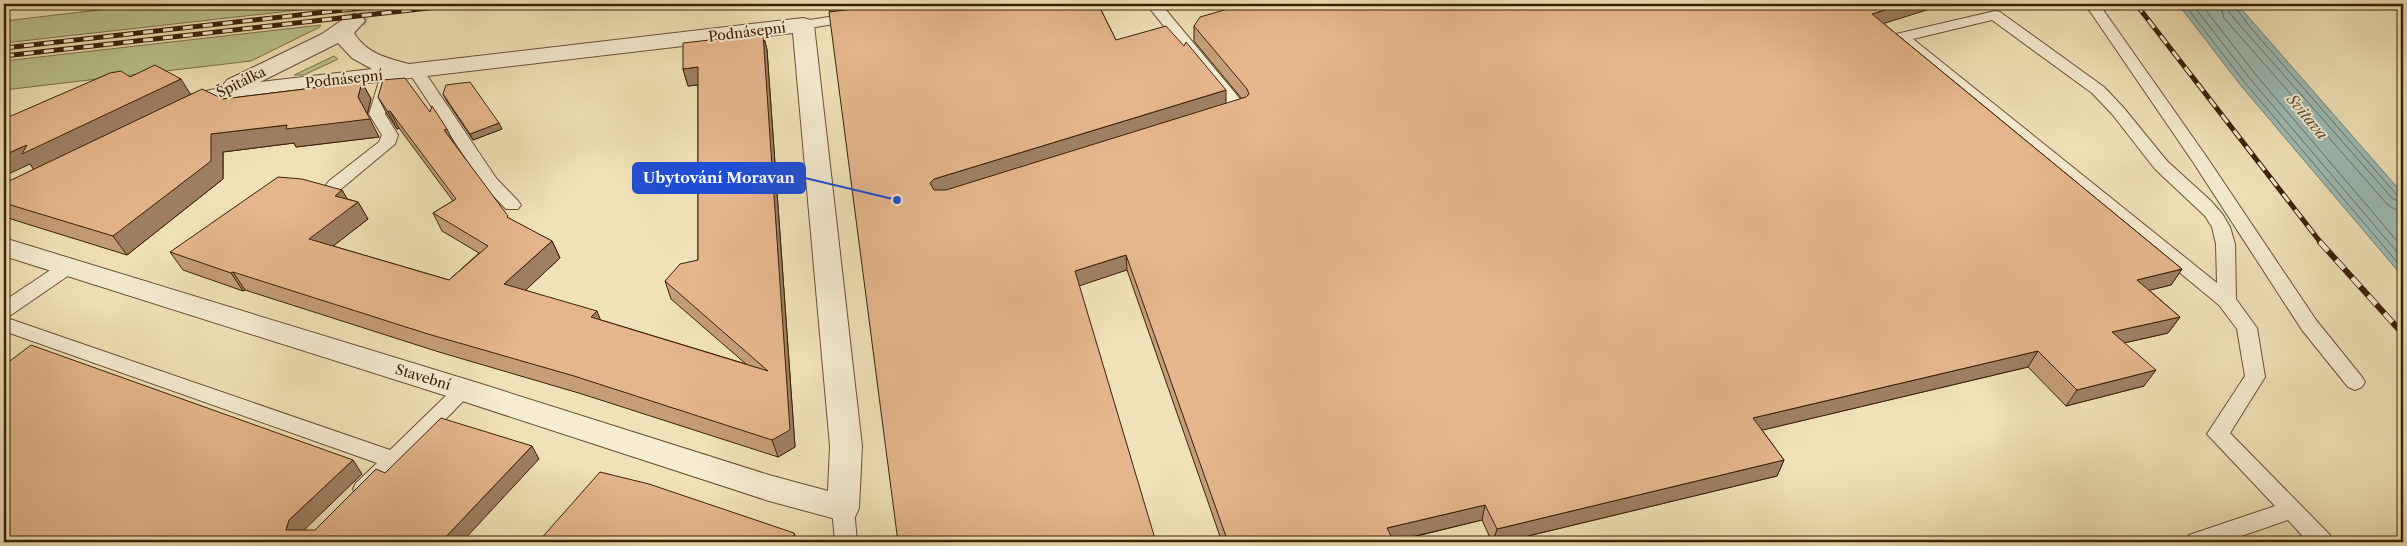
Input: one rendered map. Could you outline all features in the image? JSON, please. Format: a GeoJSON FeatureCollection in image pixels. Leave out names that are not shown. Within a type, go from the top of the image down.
{"type":"FeatureCollection","features":[{"type":"Feature","properties":{"kind":"street","name":"Podnásepní"},"geometry":{"type":"LineString","coordinates":[[200,101],[266,88],[803,25],[846,446],[843,508]]}},
{"type":"Feature","properties":{"kind":"street","name":"Špitálka"},"geometry":{"type":"LineString","coordinates":[[200,101],[348,26],[349,45],[373,63],[416,71]]}},
{"type":"Feature","properties":{"kind":"street","name":"Stavební"},"geometry":{"type":"LineString","coordinates":[[4,247],[464,390],[769,488],[843,508]]}},
{"type":"Feature","properties":{"kind":"lane"},"geometry":{"type":"LineString","coordinates":[[1153,4],[1240,108],[1212,117]]}},
{"type":"Feature","properties":{"kind":"lane"},"geometry":{"type":"LineString","coordinates":[[2092,4],[2200,160],[2310,325],[2355,382]]}},
{"type":"Feature","properties":{"kind":"lane"},"geometry":{"type":"LineString","coordinates":[[2398,4],[2403,8]]}},
{"type":"Feature","properties":{"kind":"lane"},"geometry":{"type":"LineString","coordinates":[[803,25],[868,15]]}},
{"type":"Feature","properties":{"kind":"lane"},"geometry":{"type":"LineString","coordinates":[[2226,300],[2226,248],[2221,226],[2199,198],[2171,176],[2113,103],[2098,90],[1995,15],[1901,37],[2226,300],[2247,328],[2255,377],[2218,434],[2322,542]]}},
{"type":"Feature","properties":{"kind":"lane"},"geometry":{"type":"LineString","coordinates":[[416,71],[490,182],[512,205]]}},
{"type":"Feature","properties":{"kind":"lane"},"geometry":{"type":"LineString","coordinates":[[335,185],[386,144],[390,135],[377,114],[389,74]]}},
{"type":"Feature","properties":{"kind":"lane"},"geometry":{"type":"LineString","coordinates":[[4,310],[68,267]]}},
{"type":"Feature","properties":{"kind":"lane"},"geometry":{"type":"LineString","coordinates":[[4,324],[393,460]]}},
{"type":"Feature","properties":{"kind":"lane"},"geometry":{"type":"LineString","coordinates":[[351,501],[464,390]]}},
{"type":"Feature","properties":{"kind":"lane"},"geometry":{"type":"LineString","coordinates":[[843,508],[846,542]]}},
{"type":"Feature","properties":{"kind":"lane"},"geometry":{"type":"LineString","coordinates":[[2197,542],[2291,510]]}},
{"type":"Feature","properties":{"kind":"green space"},"geometry":{"type":"Polygon","coordinates":[[[150,4],[344,5],[4,43],[4,21],[150,4]]]}},
{"type":"Feature","properties":{"kind":"green space"},"geometry":{"type":"Polygon","coordinates":[[[321,25],[251,61],[4,90],[4,61],[321,25]]]}},
{"type":"Feature","properties":{"kind":"green space"},"geometry":{"type":"Polygon","coordinates":[[[334,56],[338,59],[304,75],[294,75],[334,56]]]}},
{"type":"Feature","properties":{"kind":"water","name":"Svitava"},"geometry":{"type":"Polygon","coordinates":[[[2178,4],[2237,4],[2403,194],[2403,277],[2242,87],[2178,4]]]}},
{"type":"Feature","properties":{"kind":"building"},"geometry":{"type":"Polygon","coordinates":[[[894,4],[1098,4],[1116,40],[1166,26],[1184,46],[1186,42],[1226,90],[934,179],[930,183],[934,190],[946,190],[1246,97],[1249,94],[1247,89],[1194,26],[1200,17],[1245,4],[1904,4],[1872,14],[2182,269],[2137,280],[2180,317],[2112,332],[2156,370],[2077,390],[2038,351],[1753,418],[1784,460],[1497,529],[1485,505],[1387,528],[1394,542],[1228,542],[1126,255],[1075,271],[1156,542],[898,542],[829,12],[894,4]]]}},
{"type":"Feature","properties":{"kind":"building"},"geometry":{"type":"Polygon","coordinates":[[[763,34],[790,430],[772,440],[574,376],[428,334],[233,272],[231,273],[170,252],[278,177],[302,179],[342,190],[335,196],[358,202],[309,239],[449,280],[488,246],[433,213],[456,199],[378,97],[383,80],[405,78],[430,112],[432,106],[447,129],[444,130],[507,217],[552,241],[504,284],[597,311],[591,317],[768,371],[665,281],[680,264],[698,260],[698,67],[683,69],[683,43],[763,34]]]}},
{"type":"Feature","properties":{"kind":"building"},"geometry":{"type":"Polygon","coordinates":[[[155,65],[181,79],[22,154],[27,145],[4,155],[4,119],[110,73],[121,71],[130,77],[155,65]]]}},
{"type":"Feature","properties":{"kind":"building"},"geometry":{"type":"Polygon","coordinates":[[[362,82],[358,97],[370,119],[286,129],[287,125],[211,134],[211,161],[113,236],[4,203],[5,183],[202,89],[223,99],[362,82]]]}},
{"type":"Feature","properties":{"kind":"building"},"geometry":{"type":"Polygon","coordinates":[[[470,82],[499,123],[470,134],[443,94],[446,85],[470,82]]]}},
{"type":"Feature","properties":{"kind":"building"},"geometry":{"type":"Polygon","coordinates":[[[31,345],[353,460],[289,520],[286,530],[315,530],[376,469],[385,473],[441,418],[532,446],[441,542],[4,542],[4,363],[6,364],[31,345]]]}},
{"type":"Feature","properties":{"kind":"building"},"geometry":{"type":"Polygon","coordinates":[[[600,472],[649,484],[794,533],[795,542],[538,542],[600,472]]]}},
{"type":"Feature","properties":{"kind":"tunnel"},"geometry":{"type":"LineString","coordinates":[[354,21],[362,4]]}},
{"type":"Feature","properties":{"kind":"railway"},"geometry":{"type":"LineString","coordinates":[[4,48],[398,4]]}},
{"type":"Feature","properties":{"kind":"railway"},"geometry":{"type":"LineString","coordinates":[[4,56],[464,4]]}},
{"type":"Feature","properties":{"kind":"railway"},"geometry":{"type":"LineString","coordinates":[[2136,4],[2321,243]]}},
{"type":"Feature","properties":{"kind":"railway"},"geometry":{"type":"LineString","coordinates":[[2320,242],[2403,334]]}},
{"type":"Feature","properties":{"kind":"place","name":"Ubytování Moravan"},"geometry":{"type":"Point","coordinates":[897,200]}}]}
